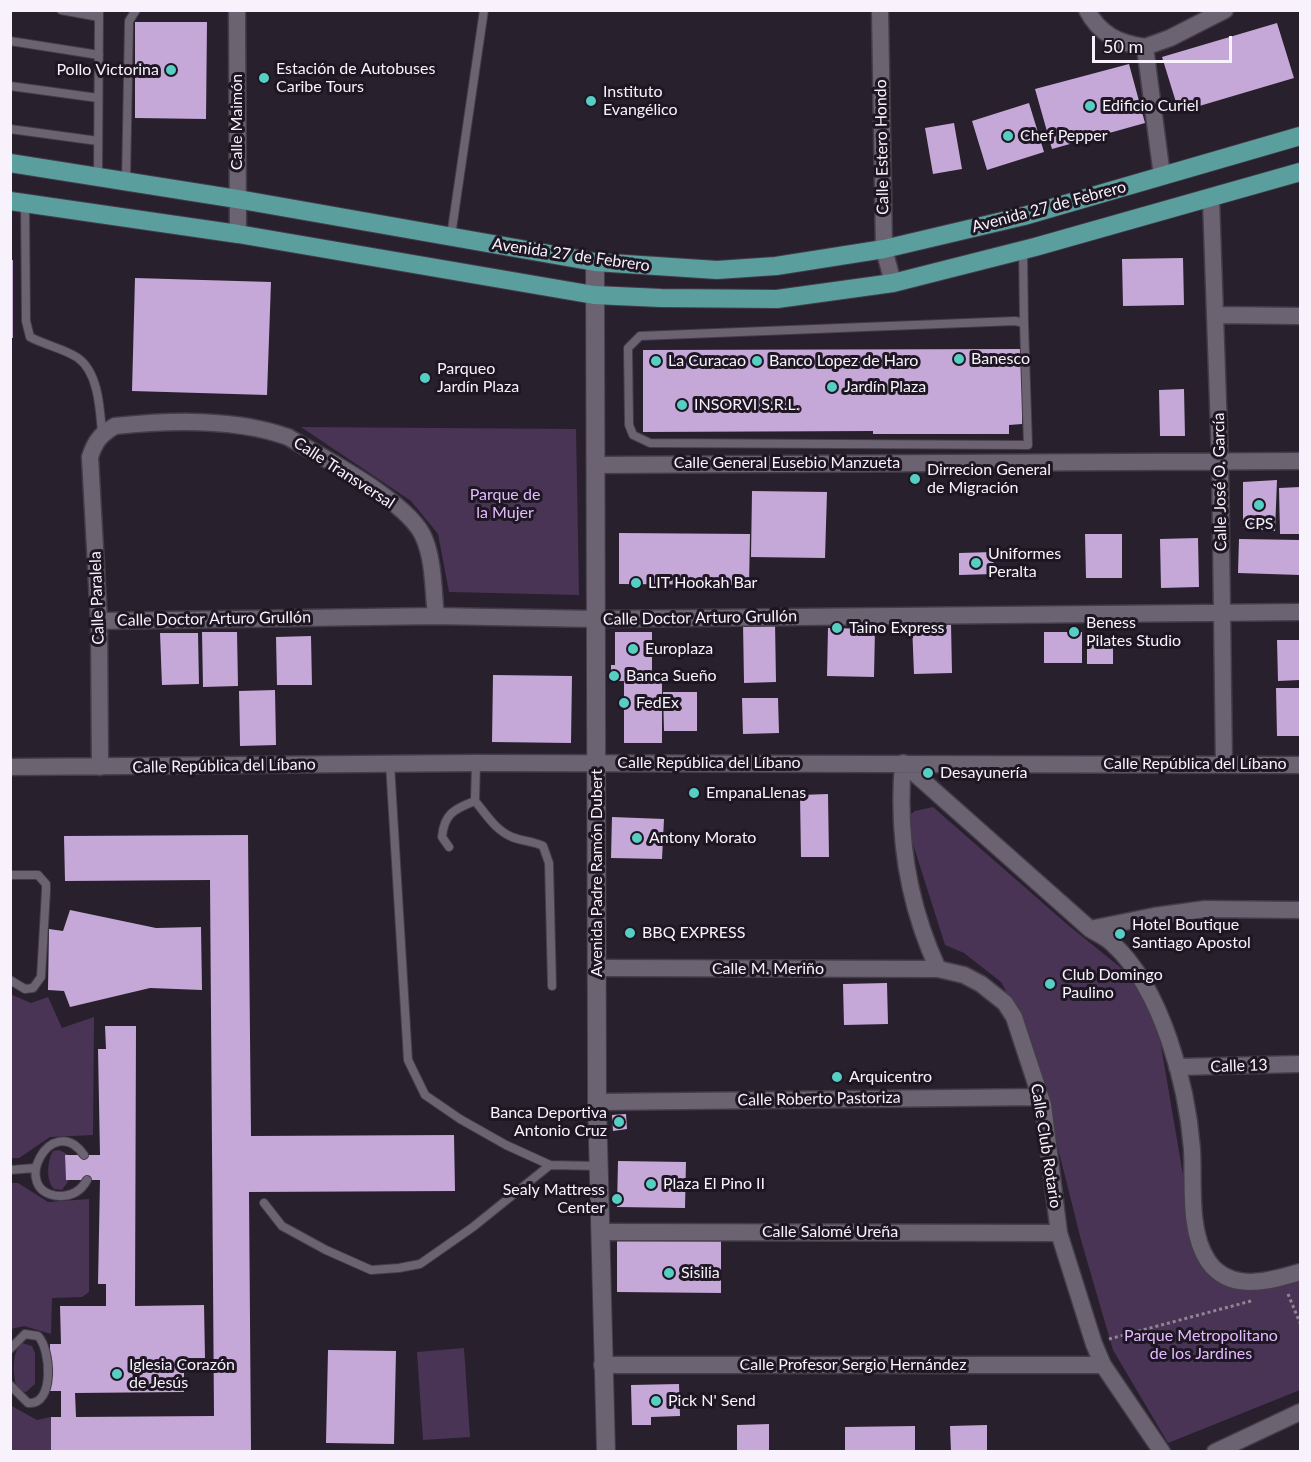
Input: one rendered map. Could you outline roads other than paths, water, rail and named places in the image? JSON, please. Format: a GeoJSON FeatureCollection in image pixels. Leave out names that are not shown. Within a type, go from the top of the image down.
{"type":"FeatureCollection","features":[{"type":"Feature","properties":{"kind":"main road","name":"Avenida 27 de Febrero"},"geometry":{"type":"LineString","coordinates":[[10,164],[237,199],[596,262],[717,270],[776,267],[884,249],[1024,216],[1300,136]]}},
{"type":"Feature","properties":{"kind":"main road","name":"Avenida 27 de Febrero"},"geometry":{"type":"LineString","coordinates":[[18,202],[238,234],[594,294],[661,298],[777,299],[893,283],[1211,199],[1300,172]]}},
{"type":"Feature","properties":{"kind":"street","name":"Calle Maimón"},"geometry":{"type":"LineString","coordinates":[[237,10],[238,234]]}},
{"type":"Feature","properties":{"kind":"street","name":"Calle Estero Hondo"},"geometry":{"type":"LineString","coordinates":[[880,10],[884,249],[893,283]]}},
{"type":"Feature","properties":{"kind":"street"},"geometry":{"type":"LineString","coordinates":[[1087,10],[1100,30],[1112,38],[1124,44],[1145,47],[1170,38],[1225,10]]}},
{"type":"Feature","properties":{"kind":"street"},"geometry":{"type":"LineString","coordinates":[[1145,47],[1162,176]]}},
{"type":"Feature","properties":{"kind":"street","name":"Calle José O. García"},"geometry":{"type":"LineString","coordinates":[[1211,199],[1220,460],[1224,765]]}},
{"type":"Feature","properties":{"kind":"street","name":"Avenida Padre Ramón Dubert"},"geometry":{"type":"LineString","coordinates":[[596,262],[594,294],[597,465],[597,1102],[606,1452]]}},
{"type":"Feature","properties":{"kind":"street"},"geometry":{"type":"LineString","coordinates":[[1216,315],[1300,316]]}},
{"type":"Feature","properties":{"kind":"street","name":"Calle Transversal"},"geometry":{"type":"LineString","coordinates":[[102,433],[116,426],[220,423],[273,431],[288,436],[381,494],[414,521],[428,549],[436,616]]}},
{"type":"Feature","properties":{"kind":"street","name":"Calle Paralela"},"geometry":{"type":"LineString","coordinates":[[100,767],[99,621],[90,457],[94,444],[102,433]]}},
{"type":"Feature","properties":{"kind":"street","name":"Calle General Eusebio Manzueta"},"geometry":{"type":"LineString","coordinates":[[597,465],[1300,461]]}},
{"type":"Feature","properties":{"kind":"street","name":"Calle Doctor Arturo Grullón"},"geometry":{"type":"LineString","coordinates":[[99,621],[436,616],[596,619],[1300,612]]}},
{"type":"Feature","properties":{"kind":"street","name":"Calle República del Líbano"},"geometry":{"type":"LineString","coordinates":[[10,767],[476,763],[1300,765]]}},
{"type":"Feature","properties":{"kind":"street"},"geometry":{"type":"LineString","coordinates":[[903,763],[1090,929],[1112,942],[1141,979],[1177,1067],[1188,1109],[1199,1243],[1209,1262],[1233,1281],[1260,1282],[1300,1272]]}},
{"type":"Feature","properties":{"kind":"street"},"geometry":{"type":"LineString","coordinates":[[903,763],[900,826],[903,852],[920,924],[938,969]]}},
{"type":"Feature","properties":{"kind":"street"},"geometry":{"type":"LineString","coordinates":[[1090,929],[1154,915],[1206,909],[1300,910]]}},
{"type":"Feature","properties":{"kind":"street","name":"Calle M. Meriño"},"geometry":{"type":"LineString","coordinates":[[597,968],[938,969]]}},
{"type":"Feature","properties":{"kind":"street","name":"Calle Club Rotario"},"geometry":{"type":"LineString","coordinates":[[938,969],[964,975],[981,984],[1005,1004],[1014,1017],[1025,1043],[1040,1097],[1059,1233],[1094,1344],[1103,1365],[1162,1452]]}},
{"type":"Feature","properties":{"kind":"street","name":"Calle 13"},"geometry":{"type":"LineString","coordinates":[[1177,1067],[1300,1064]]}},
{"type":"Feature","properties":{"kind":"street","name":"Calle Roberto Pastoriza"},"geometry":{"type":"LineString","coordinates":[[597,1102],[1040,1097]]}},
{"type":"Feature","properties":{"kind":"street","name":"Calle Salomé Ureña"},"geometry":{"type":"LineString","coordinates":[[601,1232],[1059,1233]]}},
{"type":"Feature","properties":{"kind":"street","name":"Calle Profesor Sergio Hernández"},"geometry":{"type":"LineString","coordinates":[[602,1365],[1103,1365]]}},
{"type":"Feature","properties":{"kind":"street"},"geometry":{"type":"LineString","coordinates":[[1215,1452],[1300,1412]]}},
{"type":"Feature","properties":{"kind":"lane"},"geometry":{"type":"LineString","coordinates":[[61,10],[99,14],[98,177]]}},
{"type":"Feature","properties":{"kind":"lane"},"geometry":{"type":"LineString","coordinates":[[126,182],[129,21],[136,10]]}},
{"type":"Feature","properties":{"kind":"lane"},"geometry":{"type":"LineString","coordinates":[[451,236],[484,10]]}},
{"type":"Feature","properties":{"kind":"lane"},"geometry":{"type":"LineString","coordinates":[[10,41],[99,55]]}},
{"type":"Feature","properties":{"kind":"lane"},"geometry":{"type":"LineString","coordinates":[[10,86],[99,98]]}},
{"type":"Feature","properties":{"kind":"lane"},"geometry":{"type":"LineString","coordinates":[[10,129],[98,141]]}},
{"type":"Feature","properties":{"kind":"lane"},"geometry":{"type":"LineString","coordinates":[[18,202],[26,321],[30,338],[79,359],[90,376],[98,398],[102,433]]}},
{"type":"Feature","properties":{"kind":"lane"},"geometry":{"type":"LineString","coordinates":[[1023,250],[1028,445],[650,443],[633,435],[629,425],[628,348],[640,336],[1015,321],[1024,323]]}},
{"type":"Feature","properties":{"kind":"lane"},"geometry":{"type":"LineString","coordinates":[[476,763],[475,801],[499,830],[514,838],[530,840],[543,846],[549,863],[552,986]]}},
{"type":"Feature","properties":{"kind":"lane"},"geometry":{"type":"LineString","coordinates":[[390,764],[408,1060],[424,1095],[478,1130],[550,1165],[599,1166]]}},
{"type":"Feature","properties":{"kind":"lane"},"geometry":{"type":"LineString","coordinates":[[449,847],[442,837],[443,823],[450,814],[475,801]]}},
{"type":"Feature","properties":{"kind":"lane"},"geometry":{"type":"LineString","coordinates":[[10,875],[38,875],[46,884],[46,891],[41,977],[33,988],[25,989],[10,980]]}},
{"type":"Feature","properties":{"kind":"lane"},"geometry":{"type":"LineString","coordinates":[[84,1155],[80,1149],[69,1143],[57,1143],[46,1148],[38,1157],[35,1168],[37,1180],[44,1190],[55,1196],[67,1196],[78,1191],[87,1180]]}},
{"type":"Feature","properties":{"kind":"lane"},"geometry":{"type":"LineString","coordinates":[[264,1203],[282,1226],[326,1250],[372,1270],[399,1268],[420,1264],[473,1227],[550,1165]]}},
{"type":"Feature","properties":{"kind":"lane"},"geometry":{"type":"LineString","coordinates":[[10,1170],[35,1168]]}},
{"type":"Feature","properties":{"kind":"lane"},"geometry":{"type":"LineString","coordinates":[[10,1348],[26,1335],[38,1336],[46,1348],[47,1369],[46,1391],[38,1402],[28,1403],[10,1385]]}},
{"type":"Feature","properties":{"kind":"place","name":"Pollo Victorina"},"geometry":{"type":"Point","coordinates":[171,70]}},
{"type":"Feature","properties":{"kind":"place","name":"Estación de Autobuses Caribe Tours"},"geometry":{"type":"Point","coordinates":[264,78]}},
{"type":"Feature","properties":{"kind":"place","name":"Instituto Evangélico"},"geometry":{"type":"Point","coordinates":[591,101]}},
{"type":"Feature","properties":{"kind":"place","name":"Edificio Curiel"},"geometry":{"type":"Point","coordinates":[1090,106]}},
{"type":"Feature","properties":{"kind":"place","name":"Chef Pepper"},"geometry":{"type":"Point","coordinates":[1008,136]}},
{"type":"Feature","properties":{"kind":"place","name":"Banesco"},"geometry":{"type":"Point","coordinates":[959,359]}},
{"type":"Feature","properties":{"kind":"place","name":"La Curacao"},"geometry":{"type":"Point","coordinates":[656,361]}},
{"type":"Feature","properties":{"kind":"place","name":"Banco Lopez de Haro"},"geometry":{"type":"Point","coordinates":[757,361]}},
{"type":"Feature","properties":{"kind":"place","name":"Parqueo Jardín Plaza"},"geometry":{"type":"Point","coordinates":[425,378]}},
{"type":"Feature","properties":{"kind":"place","name":"Jardín Plaza"},"geometry":{"type":"Point","coordinates":[832,387]}},
{"type":"Feature","properties":{"kind":"place","name":"INSORVI S.R.L."},"geometry":{"type":"Point","coordinates":[682,405]}},
{"type":"Feature","properties":{"kind":"place","name":"Dirrecion General de Migración"},"geometry":{"type":"Point","coordinates":[915,479]}},
{"type":"Feature","properties":{"kind":"place","name":"CPS"},"geometry":{"type":"Point","coordinates":[1259,505]}},
{"type":"Feature","properties":{"kind":"place","name":"Uniformes Peralta"},"geometry":{"type":"Point","coordinates":[976,563]}},
{"type":"Feature","properties":{"kind":"place","name":"LIT Hookah Bar"},"geometry":{"type":"Point","coordinates":[636,583]}},
{"type":"Feature","properties":{"kind":"place","name":"Taino Express"},"geometry":{"type":"Point","coordinates":[837,628]}},
{"type":"Feature","properties":{"kind":"place","name":"Beness Pilates Studio"},"geometry":{"type":"Point","coordinates":[1074,632]}},
{"type":"Feature","properties":{"kind":"place","name":"Europlaza"},"geometry":{"type":"Point","coordinates":[633,649]}},
{"type":"Feature","properties":{"kind":"place","name":"Banca Sueño"},"geometry":{"type":"Point","coordinates":[614,676]}},
{"type":"Feature","properties":{"kind":"place","name":"FedEx"},"geometry":{"type":"Point","coordinates":[624,703]}},
{"type":"Feature","properties":{"kind":"place","name":"Desayunería"},"geometry":{"type":"Point","coordinates":[928,773]}},
{"type":"Feature","properties":{"kind":"place","name":"EmpanaLlenas"},"geometry":{"type":"Point","coordinates":[694,793]}},
{"type":"Feature","properties":{"kind":"place","name":"Antony Morato"},"geometry":{"type":"Point","coordinates":[637,838]}},
{"type":"Feature","properties":{"kind":"place","name":"BBQ EXPRESS"},"geometry":{"type":"Point","coordinates":[630,933]}},
{"type":"Feature","properties":{"kind":"place","name":"Hotel Boutique Santiago Apostol"},"geometry":{"type":"Point","coordinates":[1120,934]}},
{"type":"Feature","properties":{"kind":"place","name":"Club Domingo Paulino"},"geometry":{"type":"Point","coordinates":[1050,984]}},
{"type":"Feature","properties":{"kind":"place","name":"Arquicentro"},"geometry":{"type":"Point","coordinates":[837,1077]}},
{"type":"Feature","properties":{"kind":"place","name":"Banca Deportiva Antonio Cruz"},"geometry":{"type":"Point","coordinates":[619,1122]}},
{"type":"Feature","properties":{"kind":"place","name":"Plaza El Pino II"},"geometry":{"type":"Point","coordinates":[651,1184]}},
{"type":"Feature","properties":{"kind":"place","name":"Sealy Mattress Center"},"geometry":{"type":"Point","coordinates":[617,1199]}},
{"type":"Feature","properties":{"kind":"place","name":"Sisilia"},"geometry":{"type":"Point","coordinates":[669,1273]}},
{"type":"Feature","properties":{"kind":"place","name":"Iglesia Corazón de Jesús"},"geometry":{"type":"Point","coordinates":[117,1374]}},
{"type":"Feature","properties":{"kind":"place","name":"Pick N' Send"},"geometry":{"type":"Point","coordinates":[656,1401]}},
{"type":"Feature","properties":{"kind":"park label","name":"Parque de la Mujer"},"geometry":{"type":"Point","coordinates":[505,504]}},
{"type":"Feature","properties":{"kind":"park label","name":"Parque Metropolitano de los Jardines"},"geometry":{"type":"Point","coordinates":[1201,1345]}}]}
